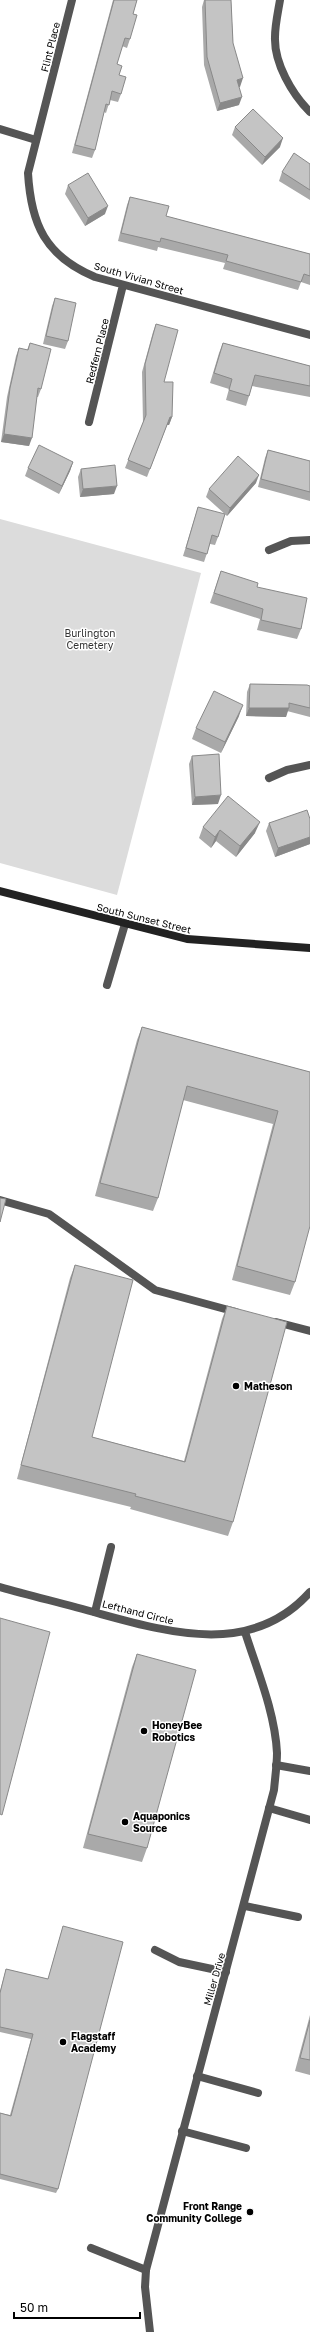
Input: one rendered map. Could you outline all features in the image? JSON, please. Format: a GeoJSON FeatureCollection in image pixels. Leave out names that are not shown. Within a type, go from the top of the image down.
{"type":"FeatureCollection","features":[{"type":"Feature","properties":{"kind":"street","name":"Flint Place"},"geometry":{"type":"LineString","coordinates":[[47,99],[72,0]]}},
{"type":"Feature","properties":{"kind":"street"},"geometry":{"type":"LineString","coordinates":[[280,0],[275,38],[284,77],[300,102],[310,112]]}},
{"type":"Feature","properties":{"kind":"street","name":"South Vivian Street"},"geometry":{"type":"LineString","coordinates":[[47,99],[28,173],[30,202],[40,230],[57,254],[81,271],[123,285],[310,335]]}},
{"type":"Feature","properties":{"kind":"street"},"geometry":{"type":"LineString","coordinates":[[0,129],[36,140]]}},
{"type":"Feature","properties":{"kind":"street","name":"Redfern Place"},"geometry":{"type":"LineString","coordinates":[[89,422],[123,285]]}},
{"type":"Feature","properties":{"kind":"street"},"geometry":{"type":"LineString","coordinates":[[269,550],[291,541],[310,540]]}},
{"type":"Feature","properties":{"kind":"street"},"geometry":{"type":"LineString","coordinates":[[269,778],[287,770],[310,764]]}},
{"type":"Feature","properties":{"kind":"street","name":"South Sunset Street"},"geometry":{"type":"LineString","coordinates":[[0,891],[187,939],[310,948]]}},
{"type":"Feature","properties":{"kind":"street"},"geometry":{"type":"LineString","coordinates":[[107,985],[125,924]]}},
{"type":"Feature","properties":{"kind":"street"},"geometry":{"type":"LineString","coordinates":[[0,1200],[49,1214],[155,1290],[244,1314]]}},
{"type":"Feature","properties":{"kind":"street"},"geometry":{"type":"LineString","coordinates":[[266,1319],[310,1331]]}},
{"type":"Feature","properties":{"kind":"street"},"geometry":{"type":"LineString","coordinates":[[94,1612],[111,1547]]}},
{"type":"Feature","properties":{"kind":"street","name":"Lefthand Circle"},"geometry":{"type":"LineString","coordinates":[[0,1587],[167,1631],[212,1635],[245,1632],[273,1621],[301,1602],[310,1592]]}},
{"type":"Feature","properties":{"kind":"street","name":"Miller Drive"},"geometry":{"type":"LineString","coordinates":[[150,2332],[145,2287],[146,2270],[182,2131],[245,1906],[270,1808],[276,1765],[275,1734],[264,1689],[245,1632]]}},
{"type":"Feature","properties":{"kind":"street"},"geometry":{"type":"LineString","coordinates":[[276,1765],[310,1771]]}},
{"type":"Feature","properties":{"kind":"street"},"geometry":{"type":"LineString","coordinates":[[270,1808],[310,1820]]}},
{"type":"Feature","properties":{"kind":"street"},"geometry":{"type":"LineString","coordinates":[[245,1906],[298,1917]]}},
{"type":"Feature","properties":{"kind":"street"},"geometry":{"type":"LineString","coordinates":[[155,1950],[179,1962],[226,1972]]}},
{"type":"Feature","properties":{"kind":"street"},"geometry":{"type":"LineString","coordinates":[[197,2076],[258,2093]]}},
{"type":"Feature","properties":{"kind":"street"},"geometry":{"type":"LineString","coordinates":[[182,2131],[246,2148]]}},
{"type":"Feature","properties":{"kind":"street"},"geometry":{"type":"LineString","coordinates":[[91,2248],[146,2270]]}},
{"type":"Feature","properties":{"kind":"green space","name":"Burlington Cemetery"},"geometry":{"type":"Polygon","coordinates":[[[0,519],[201,573],[117,895],[0,863],[0,519]]]}},
{"type":"Feature","properties":{"kind":"building"},"geometry":{"type":"Polygon","coordinates":[[[114,0],[137,0],[133,14],[137,15],[130,39],[125,38],[117,64],[122,66],[119,75],[126,77],[121,94],[112,91],[109,105],[106,104],[95,150],[75,145],[114,0]]]}},
{"type":"Feature","properties":{"kind":"building"},"geometry":{"type":"Polygon","coordinates":[[[205,0],[231,0],[233,43],[243,78],[237,80],[242,97],[220,103],[207,57],[205,0]]]}},
{"type":"Feature","properties":{"kind":"building"},"geometry":{"type":"Polygon","coordinates":[[[253,109],[283,138],[265,157],[235,127],[253,109]]]}},
{"type":"Feature","properties":{"kind":"building"},"geometry":{"type":"Polygon","coordinates":[[[294,153],[310,164],[310,190],[282,172],[294,153]]]}},
{"type":"Feature","properties":{"kind":"building"},"geometry":{"type":"Polygon","coordinates":[[[88,173],[108,206],[88,218],[68,185],[88,173]]]}},
{"type":"Feature","properties":{"kind":"building"},"geometry":{"type":"Polygon","coordinates":[[[130,197],[169,206],[166,216],[310,254],[310,276],[304,274],[301,282],[226,261],[228,255],[161,238],[160,242],[121,233],[130,197]]]}},
{"type":"Feature","properties":{"kind":"building"},"geometry":{"type":"Polygon","coordinates":[[[55,298],[76,303],[68,341],[46,336],[55,298]]]}},
{"type":"Feature","properties":{"kind":"building"},"geometry":{"type":"Polygon","coordinates":[[[156,324],[178,330],[164,382],[173,382],[172,417],[170,417],[150,469],[128,460],[146,415],[145,364],[156,324]]]}},
{"type":"Feature","properties":{"kind":"building"},"geometry":{"type":"Polygon","coordinates":[[[30,343],[51,349],[41,389],[38,388],[32,438],[4,434],[10,388],[19,348],[28,350],[30,343]]]}},
{"type":"Feature","properties":{"kind":"building"},"geometry":{"type":"Polygon","coordinates":[[[223,343],[310,366],[310,386],[255,375],[249,396],[229,390],[232,379],[214,373],[223,343]]]}},
{"type":"Feature","properties":{"kind":"building"},"geometry":{"type":"Polygon","coordinates":[[[39,445],[73,462],[62,486],[28,468],[39,445]]]}},
{"type":"Feature","properties":{"kind":"building"},"geometry":{"type":"Polygon","coordinates":[[[268,450],[310,461],[310,492],[261,479],[268,450]]]}},
{"type":"Feature","properties":{"kind":"building"},"geometry":{"type":"Polygon","coordinates":[[[238,456],[259,475],[230,508],[209,489],[238,456]]]}},
{"type":"Feature","properties":{"kind":"building"},"geometry":{"type":"Polygon","coordinates":[[[115,465],[117,486],[83,489],[81,469],[115,465]]]}},
{"type":"Feature","properties":{"kind":"building"},"geometry":{"type":"Polygon","coordinates":[[[198,507],[225,514],[218,537],[212,535],[207,554],[186,548],[198,507]]]}},
{"type":"Feature","properties":{"kind":"building"},"geometry":{"type":"Polygon","coordinates":[[[221,571],[258,583],[257,587],[307,598],[301,629],[261,620],[263,609],[214,593],[221,571]]]}},
{"type":"Feature","properties":{"kind":"building"},"geometry":{"type":"Polygon","coordinates":[[[250,684],[310,686],[310,708],[289,703],[289,708],[249,708],[250,684]]]}},
{"type":"Feature","properties":{"kind":"building"},"geometry":{"type":"Polygon","coordinates":[[[214,691],[243,705],[225,742],[196,728],[214,691]]]}},
{"type":"Feature","properties":{"kind":"building"},"geometry":{"type":"Polygon","coordinates":[[[219,754],[221,795],[195,797],[192,756],[219,754]]]}},
{"type":"Feature","properties":{"kind":"building"},"geometry":{"type":"Polygon","coordinates":[[[228,796],[260,822],[240,846],[220,830],[215,837],[203,827],[228,796]]]}},
{"type":"Feature","properties":{"kind":"building"},"geometry":{"type":"Polygon","coordinates":[[[307,810],[310,819],[310,837],[278,848],[269,823],[307,810]]]}},
{"type":"Feature","properties":{"kind":"building"},"geometry":{"type":"Polygon","coordinates":[[[142,1027],[310,1072],[310,1226],[295,1282],[237,1266],[278,1111],[187,1086],[158,1198],[100,1183],[142,1027]]]}},
{"type":"Feature","properties":{"kind":"building"},"geometry":{"type":"Polygon","coordinates":[[[0,1198],[6,1199],[0,1222],[0,1198]]]}},
{"type":"Feature","properties":{"kind":"building","name":"Matheson"},"geometry":{"type":"Polygon","coordinates":[[[75,1265],[133,1280],[92,1437],[185,1462],[227,1306],[287,1322],[233,1522],[135,1496],[136,1494],[21,1465],[75,1265]]]}},
{"type":"Feature","properties":{"kind":"building"},"geometry":{"type":"Polygon","coordinates":[[[0,1618],[50,1632],[2,1815],[0,1814],[0,1618]]]}},
{"type":"Feature","properties":{"kind":"building"},"geometry":{"type":"Polygon","coordinates":[[[137,1654],[196,1670],[147,1848],[88,1834],[137,1654]]]}},
{"type":"Feature","properties":{"kind":"building","name":"Flagstaff Academy"},"geometry":{"type":"Polygon","coordinates":[[[63,1926],[123,1942],[58,2189],[0,2174],[0,2113],[11,2116],[33,2034],[0,2027],[0,1993],[6,1969],[48,1979],[63,1926]]]}},
{"type":"Feature","properties":{"kind":"building"},"geometry":{"type":"Polygon","coordinates":[[[310,2020],[310,2060],[300,2058],[310,2020]]]}},
{"type":"Feature","properties":{"kind":"place","name":"Matheson"},"geometry":{"type":"Point","coordinates":[236,1386]}},
{"type":"Feature","properties":{"kind":"place","name":"HoneyBee Robotics"},"geometry":{"type":"Point","coordinates":[144,1731]}},
{"type":"Feature","properties":{"kind":"place","name":"Aquaponics Source"},"geometry":{"type":"Point","coordinates":[125,1822]}},
{"type":"Feature","properties":{"kind":"place","name":"Flagstaff Academy"},"geometry":{"type":"Point","coordinates":[63,2042]}},
{"type":"Feature","properties":{"kind":"place","name":"Front Range Community College"},"geometry":{"type":"Point","coordinates":[250,2212]}}]}
